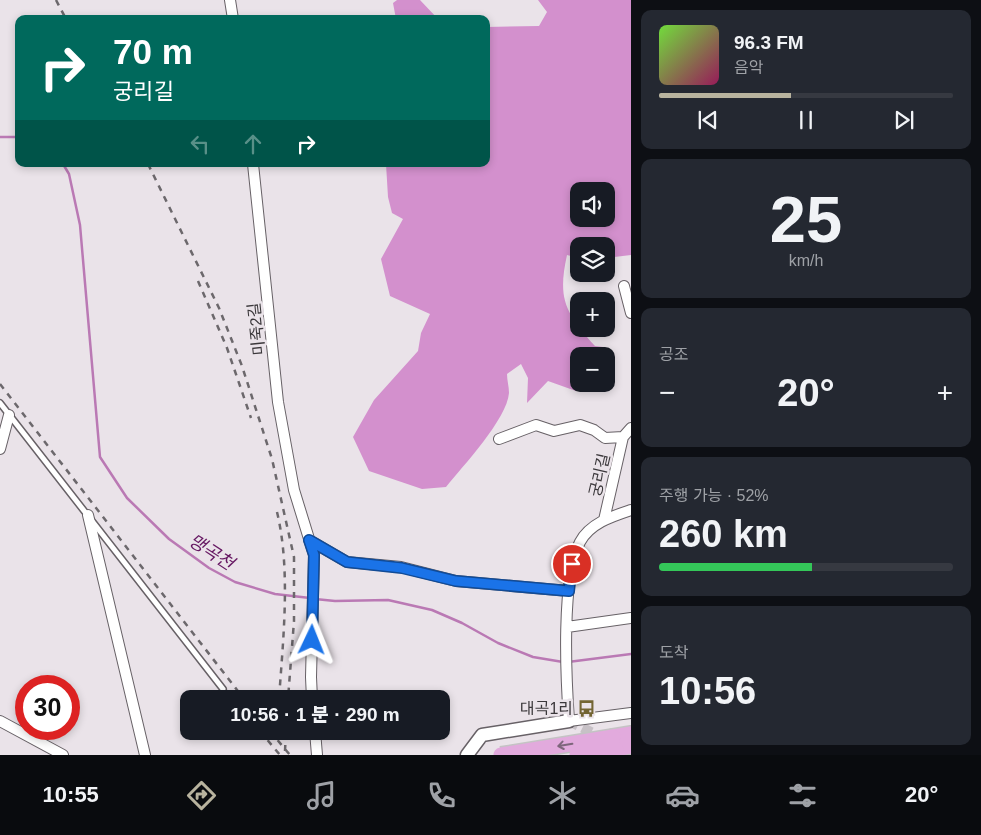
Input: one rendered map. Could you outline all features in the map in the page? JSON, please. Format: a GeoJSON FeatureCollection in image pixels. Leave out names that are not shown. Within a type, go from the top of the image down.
{"type":"FeatureCollection","features":[{"type":"Feature","properties":{"kind":"main road"},"geometry":{"type":"LineString","coordinates":[[577,755],[620,744],[631,734]]}},
{"type":"Feature","properties":{"kind":"main road"},"geometry":{"type":"LineString","coordinates":[[501,755],[620,744]]}},
{"type":"Feature","properties":{"kind":"street"},"geometry":{"type":"LineString","coordinates":[[230,0],[232,15]]}},
{"type":"Feature","properties":{"kind":"street","name":"미죽2길"},"geometry":{"type":"LineString","coordinates":[[253,167],[278,402],[294,490],[314,555],[311,690]]}},
{"type":"Feature","properties":{"kind":"street"},"geometry":{"type":"LineString","coordinates":[[624,286],[631,312]]}},
{"type":"Feature","properties":{"kind":"street"},"geometry":{"type":"LineString","coordinates":[[0,449],[9,415]]}},
{"type":"Feature","properties":{"kind":"street","name":"궁리길"},"geometry":{"type":"LineString","coordinates":[[499,439],[536,425],[554,431],[580,425],[594,430],[605,438],[623,437]]}},
{"type":"Feature","properties":{"kind":"street","name":"궁리길"},"geometry":{"type":"LineString","coordinates":[[604,520],[623,437],[631,428]]}},
{"type":"Feature","properties":{"kind":"street","name":"궁리길"},"geometry":{"type":"LineString","coordinates":[[569,721],[567,632],[572,564],[581,540],[604,520],[631,510]]}},
{"type":"Feature","properties":{"kind":"street"},"geometry":{"type":"LineString","coordinates":[[88,515],[145,755]]}},
{"type":"Feature","properties":{"kind":"street"},"geometry":{"type":"LineString","coordinates":[[309,540],[347,562],[402,568],[456,581],[569,591]]}},
{"type":"Feature","properties":{"kind":"street"},"geometry":{"type":"LineString","coordinates":[[567,632],[631,618]]}},
{"type":"Feature","properties":{"kind":"street"},"geometry":{"type":"LineString","coordinates":[[468,755],[482,735],[631,713]]}},
{"type":"Feature","properties":{"kind":"street"},"geometry":{"type":"LineString","coordinates":[[0,721],[63,755]]}},
{"type":"Feature","properties":{"kind":"street"},"geometry":{"type":"LineString","coordinates":[[316,740],[317,755]]}},
{"type":"Feature","properties":{"kind":"lane"},"geometry":{"type":"LineString","coordinates":[[0,403],[224,689]]}},
{"type":"Feature","properties":{"kind":"shaded area"},"geometry":{"type":"Polygon","coordinates":[[[397,0],[420,0],[434,15],[395,15],[393,3],[397,0]]]}},
{"type":"Feature","properties":{"kind":"shaded area"},"geometry":{"type":"Polygon","coordinates":[[[538,0],[631,0],[631,255],[615,257],[615,237],[570,237],[570,256],[567,255],[563,284],[566,305],[570,313],[570,337],[588,337],[595,346],[603,347],[570,347],[570,389],[548,381],[527,403],[528,378],[521,364],[507,374],[509,393],[501,416],[493,429],[446,487],[422,489],[369,471],[353,437],[374,400],[418,351],[421,333],[430,314],[390,296],[381,259],[403,219],[392,213],[388,197],[386,167],[490,167],[490,27],[539,26],[547,12],[538,0]]]}},
{"type":"Feature","properties":{"kind":"waterway","name":"맹곡천"},"geometry":{"type":"LineString","coordinates":[[0,137],[15,137]]}},
{"type":"Feature","properties":{"kind":"waterway","name":"맹곡천"},"geometry":{"type":"LineString","coordinates":[[65,167],[69,174],[80,225],[100,457],[127,498],[169,539],[209,568],[235,582],[275,594],[310,598]]}},
{"type":"Feature","properties":{"kind":"waterway","name":"맹곡천"},"geometry":{"type":"LineString","coordinates":[[315,599],[335,601],[388,600],[432,610],[462,623],[498,643],[533,657],[563,662]]}},
{"type":"Feature","properties":{"kind":"waterway","name":"맹곡천"},"geometry":{"type":"LineString","coordinates":[[568,662],[631,654]]}},
{"type":"Feature","properties":{"kind":"tunnel"},"geometry":{"type":"LineString","coordinates":[[569,721],[595,734],[597,744]]}},
{"type":"Feature","properties":{"kind":"railway"},"geometry":{"type":"LineString","coordinates":[[56,0],[64,15]]}},
{"type":"Feature","properties":{"kind":"railway"},"geometry":{"type":"LineString","coordinates":[[149,167],[219,308],[242,366],[272,459],[294,557],[294,621],[289,690]]}},
{"type":"Feature","properties":{"kind":"railway"},"geometry":{"type":"LineString","coordinates":[[198,281],[227,348],[251,418]]}},
{"type":"Feature","properties":{"kind":"railway"},"geometry":{"type":"LineString","coordinates":[[0,384],[237,690]]}},
{"type":"Feature","properties":{"kind":"railway"},"geometry":{"type":"LineString","coordinates":[[277,512],[284,557],[285,581],[280,690]]}},
{"type":"Feature","properties":{"kind":"railway"},"geometry":{"type":"LineString","coordinates":[[268,740],[280,755]]}},
{"type":"Feature","properties":{"kind":"railway"},"geometry":{"type":"LineString","coordinates":[[278,740],[290,755]]}},
{"type":"Feature","properties":{"kind":"railway"},"geometry":{"type":"LineString","coordinates":[[285,751],[286,740]]}},
{"type":"Feature","properties":{"kind":"place","name":"대곡1리"},"geometry":{"type":"Point","coordinates":[587,708]}},
{"type":"Feature","properties":{"kind":"route"},"geometry":{"type":"LineString","coordinates":[[312,640],[314,555],[309,540],[323,550],[347,562],[402,568],[456,581],[486,584],[569,591],[572,564]]}}]}
